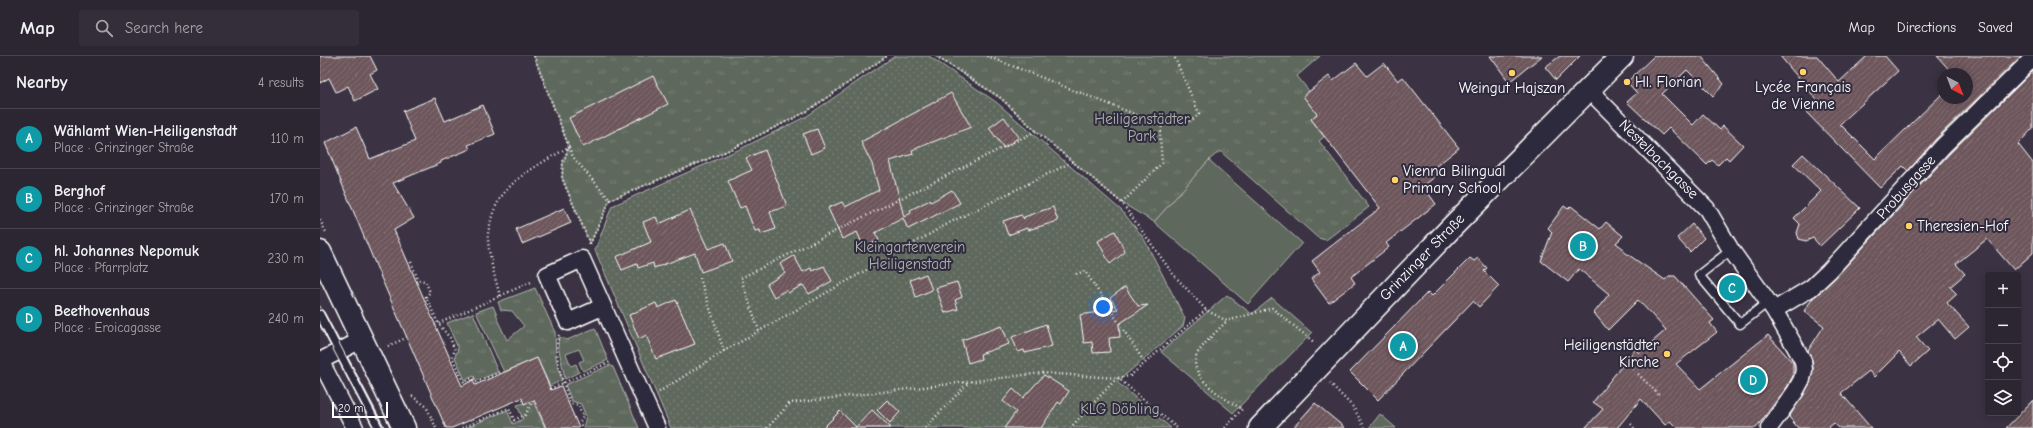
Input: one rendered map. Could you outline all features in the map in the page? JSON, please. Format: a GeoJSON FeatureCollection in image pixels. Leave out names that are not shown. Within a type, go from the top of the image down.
{"type":"FeatureCollection","features":[{"type":"Feature","properties":{"kind":"street","name":"Grinzinger Straße"},"geometry":{"type":"LineString","coordinates":[[1260,428],[1323,361],[1622,56]]}},
{"type":"Feature","properties":{"kind":"street","name":"Probusgasse"},"geometry":{"type":"LineString","coordinates":[[1771,306],[1811,288],[1829,271],[1944,146],[2033,58]]}},
{"type":"Feature","properties":{"kind":"street","name":"Nestelbachgasse"},"geometry":{"type":"LineString","coordinates":[[1588,89],[1694,194],[1707,209],[1731,250],[1771,306],[1797,350],[1804,370],[1795,392],[1768,428]]}},
{"type":"Feature","properties":{"kind":"street"},"geometry":{"type":"LineString","coordinates":[[320,252],[363,339],[404,428]]}},
{"type":"Feature","properties":{"kind":"street"},"geometry":{"type":"LineString","coordinates":[[602,307],[568,322],[547,275],[582,258],[602,307],[657,428]]}},
{"type":"Feature","properties":{"kind":"street"},"geometry":{"type":"LineString","coordinates":[[355,428],[320,360],[363,339]]}},
{"type":"Feature","properties":{"kind":"lane"},"geometry":{"type":"LineString","coordinates":[[1731,250],[1699,275],[1740,324],[1771,306]]}},
{"type":"Feature","properties":{"kind":"lane"},"geometry":{"type":"LineString","coordinates":[[320,315],[379,428]]}},
{"type":"Feature","properties":{"kind":"path"},"geometry":{"type":"LineString","coordinates":[[534,56],[573,157],[610,200]]}},
{"type":"Feature","properties":{"kind":"path"},"geometry":{"type":"LineString","coordinates":[[582,258],[610,200],[727,151],[806,112],[887,56]]}},
{"type":"Feature","properties":{"kind":"path"},"geometry":{"type":"LineString","coordinates":[[936,56],[1001,98],[1036,131],[1122,203],[1173,274],[1206,310],[1226,321]]}},
{"type":"Feature","properties":{"kind":"path"},"geometry":{"type":"LineString","coordinates":[[987,56],[1162,125]]}},
{"type":"Feature","properties":{"kind":"path"},"geometry":{"type":"LineString","coordinates":[[1122,203],[1162,163],[1162,125],[1167,120],[1188,121],[1196,118],[1199,113],[1174,56]]}},
{"type":"Feature","properties":{"kind":"path"},"geometry":{"type":"LineString","coordinates":[[759,331],[741,278],[1036,131]]}},
{"type":"Feature","properties":{"kind":"path"},"geometry":{"type":"LineString","coordinates":[[569,147],[563,162],[562,178],[590,244]]}},
{"type":"Feature","properties":{"kind":"path"},"geometry":{"type":"LineString","coordinates":[[500,296],[490,259],[488,236],[494,207],[506,189],[524,174],[569,147]]}},
{"type":"Feature","properties":{"kind":"path"},"geometry":{"type":"LineString","coordinates":[[644,399],[724,351],[951,222],[1072,162]]}},
{"type":"Feature","properties":{"kind":"path"},"geometry":{"type":"LineString","coordinates":[[411,262],[418,280],[425,281],[428,287],[430,292],[426,297],[436,324],[450,338],[455,350],[452,357],[464,382],[473,378],[476,382],[501,372]]}},
{"type":"Feature","properties":{"kind":"path"},"geometry":{"type":"LineString","coordinates":[[1076,274],[1085,271],[1145,363]]}},
{"type":"Feature","properties":{"kind":"path"},"geometry":{"type":"LineString","coordinates":[[436,324],[547,275]]}},
{"type":"Feature","properties":{"kind":"path"},"geometry":{"type":"LineString","coordinates":[[700,278],[724,351]]}},
{"type":"Feature","properties":{"kind":"path"},"geometry":{"type":"LineString","coordinates":[[1225,428],[1242,409],[1227,401],[1198,374],[1194,364],[1198,352],[1226,321],[1272,308],[1323,361],[1365,428]]}},
{"type":"Feature","properties":{"kind":"path"},"geometry":{"type":"LineString","coordinates":[[767,428],[790,403],[969,383],[1042,373],[1118,378],[1130,376],[1206,310]]}},
{"type":"Feature","properties":{"kind":"path"},"geometry":{"type":"LineString","coordinates":[[560,334],[556,347],[564,383],[571,404],[578,405],[583,417],[580,423],[582,428]]}},
{"type":"Feature","properties":{"kind":"path"},"geometry":{"type":"LineString","coordinates":[[388,346],[408,338]]}},
{"type":"Feature","properties":{"kind":"path"},"geometry":{"type":"LineString","coordinates":[[550,389],[625,355]]}},
{"type":"Feature","properties":{"kind":"path"},"geometry":{"type":"LineString","coordinates":[[1638,374],[1659,395]]}},
{"type":"Feature","properties":{"kind":"path"},"geometry":{"type":"LineString","coordinates":[[1070,428],[1118,378]]}},
{"type":"Feature","properties":{"kind":"path"},"geometry":{"type":"LineString","coordinates":[[1118,378],[1177,428]]}},
{"type":"Feature","properties":{"kind":"path"},"geometry":{"type":"LineString","coordinates":[[925,428],[969,383]]}},
{"type":"Feature","properties":{"kind":"path"},"geometry":{"type":"LineString","coordinates":[[462,428],[509,408],[514,420],[525,415],[533,401]]}},
{"type":"Feature","properties":{"kind":"path"},"geometry":{"type":"LineString","coordinates":[[1631,424],[1634,428]]}},
{"type":"Feature","properties":{"kind":"green space"},"geometry":{"type":"Polygon","coordinates":[[[534,56],[887,56],[806,112],[727,151],[610,200],[590,244],[562,178],[563,162],[569,147],[534,56]]]}},
{"type":"Feature","properties":{"kind":"green space","name":"Kleingartenverein Heiligenstadt"},"geometry":{"type":"Polygon","coordinates":[[[895,56],[929,56],[996,102],[1122,211],[1143,237],[1185,318],[1183,326],[1117,382],[1171,428],[671,428],[595,250],[612,206],[740,149],[807,116],[895,56]]]}},
{"type":"Feature","properties":{"kind":"green space","name":"Heiligenstädter Park"},"geometry":{"type":"Polygon","coordinates":[[[935,56],[1320,56],[1297,76],[1309,91],[1303,96],[1317,114],[1311,119],[1324,137],[1319,141],[1369,207],[1326,240],[1318,238],[1220,151],[1209,160],[1154,222],[1122,203],[1036,131],[1000,98],[935,56]]]}},
{"type":"Feature","properties":{"kind":"green space"},"geometry":{"type":"Polygon","coordinates":[[[1209,160],[1302,243],[1248,304],[1154,222],[1209,160]]]}},
{"type":"Feature","properties":{"kind":"green space"},"geometry":{"type":"Polygon","coordinates":[[[535,288],[555,332],[556,358],[562,380],[550,386],[537,358],[504,372],[476,312],[493,306],[498,318],[497,319],[507,340],[524,326],[512,311],[501,310],[498,302],[535,288]]]}},
{"type":"Feature","properties":{"kind":"green space"},"geometry":{"type":"Polygon","coordinates":[[[1227,295],[1252,314],[1272,298],[1312,333],[1233,413],[1161,352],[1227,295]]]}},
{"type":"Feature","properties":{"kind":"green space"},"geometry":{"type":"Polygon","coordinates":[[[473,313],[498,372],[476,381],[474,376],[465,380],[455,357],[458,348],[447,323],[473,313]]]}},
{"type":"Feature","properties":{"kind":"green space"},"geometry":{"type":"Polygon","coordinates":[[[595,328],[608,360],[583,371],[579,362],[584,360],[579,349],[566,354],[571,366],[576,364],[579,372],[565,379],[558,345],[559,337],[567,340],[595,328]]]}},
{"type":"Feature","properties":{"kind":"green space"},"geometry":{"type":"Polygon","coordinates":[[[610,365],[613,367],[639,428],[583,428],[586,417],[581,404],[572,401],[565,385],[610,365]]]}},
{"type":"Feature","properties":{"kind":"green space"},"geometry":{"type":"Polygon","coordinates":[[[533,401],[545,428],[466,428],[507,410],[513,424],[523,419],[517,405],[533,401]]]}},
{"type":"Feature","properties":{"kind":"green space"},"geometry":{"type":"Polygon","coordinates":[[[1380,414],[1396,428],[1369,428],[1380,414]]]}},
{"type":"Feature","properties":{"kind":"building"},"geometry":{"type":"Polygon","coordinates":[[[320,56],[370,56],[377,70],[370,74],[378,89],[355,101],[348,86],[336,92],[329,78],[320,83],[320,56]]]}},
{"type":"Feature","properties":{"kind":"building","name":"Weingut Hajszan"},"geometry":{"type":"Polygon","coordinates":[[[1490,56],[1542,56],[1509,82],[1490,56]]]}},
{"type":"Feature","properties":{"kind":"building"},"geometry":{"type":"Polygon","coordinates":[[[1560,56],[1580,56],[1556,80],[1545,67],[1560,56]]]}},
{"type":"Feature","properties":{"kind":"building"},"geometry":{"type":"Polygon","coordinates":[[[1654,56],[1701,56],[1724,84],[1713,96],[1687,70],[1662,94],[1693,125],[1703,114],[1720,130],[1723,126],[1743,145],[1729,160],[1726,157],[1718,165],[1712,160],[1707,165],[1669,128],[1662,135],[1627,102],[1637,93],[1627,82],[1654,56]]]}},
{"type":"Feature","properties":{"kind":"building"},"geometry":{"type":"Polygon","coordinates":[[[1780,56],[1817,56],[1839,82],[1867,56],[1885,56],[1898,71],[1840,124],[1875,159],[1937,99],[1937,104],[1972,104],[1936,139],[1908,171],[1903,166],[1880,188],[1805,111],[1817,100],[1780,56]]]}},
{"type":"Feature","properties":{"kind":"building"},"geometry":{"type":"Polygon","coordinates":[[[1937,56],[2021,56],[1973,103],[1973,68],[1948,68],[1937,56]]]}},
{"type":"Feature","properties":{"kind":"building","name":"Vienna Bilingual Primary School"},"geometry":{"type":"Polygon","coordinates":[[[1356,63],[1367,76],[1384,63],[1398,81],[1403,77],[1459,148],[1435,167],[1440,173],[1423,186],[1436,204],[1386,243],[1389,247],[1351,277],[1355,283],[1329,303],[1311,279],[1320,272],[1312,261],[1380,208],[1311,119],[1317,114],[1303,96],[1329,76],[1333,81],[1356,63]]]}},
{"type":"Feature","properties":{"kind":"building"},"geometry":{"type":"Polygon","coordinates":[[[2033,71],[2033,128],[2018,144],[2033,163],[2033,253],[2014,270],[1987,239],[1956,264],[1965,274],[1950,287],[1957,294],[1947,303],[1969,327],[1955,339],[1938,319],[1916,337],[1928,351],[1911,366],[1899,352],[1874,377],[1869,371],[1841,393],[1871,428],[1839,428],[1834,423],[1828,428],[1798,428],[1789,417],[1810,383],[1813,369],[1812,360],[1808,351],[1824,326],[1804,311],[1813,298],[1836,277],[1950,153],[2033,71]]]}},
{"type":"Feature","properties":{"kind":"building"},"geometry":{"type":"Polygon","coordinates":[[[653,76],[668,104],[583,147],[569,118],[653,76]]]}},
{"type":"Feature","properties":{"kind":"building"},"geometry":{"type":"Polygon","coordinates":[[[951,93],[971,127],[912,150],[913,154],[890,161],[904,217],[911,213],[910,210],[930,200],[931,202],[952,190],[960,203],[908,229],[903,218],[875,233],[879,240],[864,247],[857,232],[842,239],[828,208],[842,202],[845,207],[879,190],[872,164],[861,142],[951,93]]]}},
{"type":"Feature","properties":{"kind":"building"},"geometry":{"type":"Polygon","coordinates":[[[435,98],[445,121],[483,105],[495,134],[468,145],[470,149],[441,161],[441,163],[393,183],[414,218],[394,230],[462,386],[473,380],[475,385],[537,358],[551,390],[561,386],[579,428],[546,428],[534,400],[524,404],[522,398],[452,428],[446,428],[325,143],[356,127],[370,159],[415,141],[403,111],[435,98]]]}},
{"type":"Feature","properties":{"kind":"building"},"geometry":{"type":"Polygon","coordinates":[[[1004,117],[1019,137],[1004,148],[989,128],[1004,117]]]}},
{"type":"Feature","properties":{"kind":"building"},"geometry":{"type":"Polygon","coordinates":[[[817,129],[825,148],[811,154],[803,134],[817,129]]]}},
{"type":"Feature","properties":{"kind":"building"},"geometry":{"type":"Polygon","coordinates":[[[765,150],[787,206],[770,212],[776,229],[761,234],[760,230],[755,231],[745,206],[740,208],[728,181],[752,170],[746,158],[765,150]]]}},
{"type":"Feature","properties":{"kind":"building"},"geometry":{"type":"Polygon","coordinates":[[[1803,154],[1860,208],[1820,246],[1813,238],[1806,241],[1799,239],[1797,233],[1800,224],[1794,218],[1821,191],[1793,164],[1803,154]]]}},
{"type":"Feature","properties":{"kind":"building"},"geometry":{"type":"Polygon","coordinates":[[[1564,206],[1568,209],[1571,206],[1600,229],[1606,222],[1623,236],[1616,243],[1624,249],[1623,251],[1665,280],[1669,276],[1675,276],[1714,320],[1710,323],[1717,332],[1676,364],[1700,389],[1768,335],[1793,363],[1793,376],[1787,387],[1756,428],[1677,428],[1670,421],[1665,425],[1641,399],[1617,428],[1585,428],[1603,409],[1593,402],[1635,349],[1639,353],[1666,330],[1638,300],[1608,330],[1594,313],[1609,294],[1579,269],[1568,282],[1541,261],[1552,232],[1548,228],[1564,206]]]}},
{"type":"Feature","properties":{"kind":"building"},"geometry":{"type":"Polygon","coordinates":[[[1053,207],[1058,221],[1028,230],[1027,228],[1008,235],[1003,221],[1021,215],[1024,219],[1024,217],[1053,207]]]}},
{"type":"Feature","properties":{"kind":"building"},"geometry":{"type":"Polygon","coordinates":[[[564,208],[571,223],[522,244],[516,229],[564,208]]]}},
{"type":"Feature","properties":{"kind":"building"},"geometry":{"type":"Polygon","coordinates":[[[690,210],[708,249],[725,243],[732,261],[701,272],[695,253],[654,268],[653,263],[638,268],[637,264],[622,270],[616,257],[651,242],[643,222],[656,217],[659,224],[690,210]]]}},
{"type":"Feature","properties":{"kind":"building"},"geometry":{"type":"Polygon","coordinates":[[[1692,224],[1704,238],[1690,252],[1677,238],[1692,224]]]}},
{"type":"Feature","properties":{"kind":"building"},"geometry":{"type":"Polygon","coordinates":[[[1115,231],[1125,252],[1110,264],[1098,241],[1115,231]]]}},
{"type":"Feature","properties":{"kind":"building"},"geometry":{"type":"Polygon","coordinates":[[[794,256],[803,272],[811,268],[812,271],[824,266],[832,281],[809,294],[803,285],[788,293],[786,290],[774,297],[767,284],[785,273],[780,264],[794,256]]]}},
{"type":"Feature","properties":{"kind":"building"},"geometry":{"type":"Polygon","coordinates":[[[1470,258],[1474,261],[1478,258],[1487,268],[1484,271],[1499,286],[1479,307],[1473,301],[1378,400],[1350,372],[1428,292],[1432,296],[1470,258]]]}},
{"type":"Feature","properties":{"kind":"building"},"geometry":{"type":"Polygon","coordinates":[[[926,274],[932,290],[916,297],[910,280],[926,274]]]}},
{"type":"Feature","properties":{"kind":"building"},"geometry":{"type":"Polygon","coordinates":[[[957,282],[962,297],[955,300],[958,309],[945,313],[936,288],[957,282]]]}},
{"type":"Feature","properties":{"kind":"building"},"geometry":{"type":"Polygon","coordinates":[[[1125,287],[1138,306],[1148,305],[1119,324],[1120,337],[1109,338],[1110,352],[1093,353],[1092,342],[1084,343],[1080,315],[1118,309],[1110,298],[1125,287]]]}},
{"type":"Feature","properties":{"kind":"building"},"geometry":{"type":"Polygon","coordinates":[[[676,300],[695,344],[656,359],[646,335],[639,339],[629,315],[656,303],[658,308],[676,300]]]}},
{"type":"Feature","properties":{"kind":"building"},"geometry":{"type":"Polygon","coordinates":[[[1046,324],[1052,346],[1025,353],[1024,350],[1018,352],[1012,337],[1046,324]]]}},
{"type":"Feature","properties":{"kind":"building"},"geometry":{"type":"Polygon","coordinates":[[[1002,326],[1009,344],[980,354],[981,359],[968,363],[962,340],[1002,326]]]}},
{"type":"Feature","properties":{"kind":"building"},"geometry":{"type":"Polygon","coordinates":[[[1044,375],[1069,391],[1061,404],[1058,402],[1041,428],[1004,428],[1016,412],[1003,401],[1013,389],[1023,398],[1044,375]]]}},
{"type":"Feature","properties":{"kind":"building"},"geometry":{"type":"Polygon","coordinates":[[[887,400],[900,412],[890,423],[877,410],[887,400]]]}},
{"type":"Feature","properties":{"kind":"building"},"geometry":{"type":"Polygon","coordinates":[[[2033,400],[2033,428],[2006,428],[2018,416],[2021,416],[2021,412],[2033,400]]]}},
{"type":"Feature","properties":{"kind":"building"},"geometry":{"type":"Polygon","coordinates":[[[1315,403],[1345,428],[1293,428],[1315,403]]]}},
{"type":"Feature","properties":{"kind":"building"},"geometry":{"type":"Polygon","coordinates":[[[872,410],[891,428],[823,428],[840,411],[856,427],[872,410]]]}},
{"type":"Feature","properties":{"kind":"tram line"},"geometry":{"type":"LineString","coordinates":[[320,306],[383,428]]}},
{"type":"Feature","properties":{"kind":"tram line"},"geometry":{"type":"LineString","coordinates":[[320,324],[374,428]]}},
{"type":"Feature","properties":{"kind":"place","name":"Lycée Français de Vienne"},"geometry":{"type":"Point","coordinates":[1803,72]}},
{"type":"Feature","properties":{"kind":"place","name":"Weingut Hajszan"},"geometry":{"type":"Point","coordinates":[1512,73]}},
{"type":"Feature","properties":{"kind":"place","name":"Hl. Florian"},"geometry":{"type":"Point","coordinates":[1627,82]}},
{"type":"Feature","properties":{"kind":"place","name":"Vienna Bilingual Primary School"},"geometry":{"type":"Point","coordinates":[1395,180]}},
{"type":"Feature","properties":{"kind":"place","name":"Theresien-Hof"},"geometry":{"type":"Point","coordinates":[1909,226]}},
{"type":"Feature","properties":{"kind":"place","name":"Berghof"},"geometry":{"type":"Point","coordinates":[1583,246]}},
{"type":"Feature","properties":{"kind":"place","name":"hl. Johannes Nepomuk"},"geometry":{"type":"Point","coordinates":[1732,288]}},
{"type":"Feature","properties":{"kind":"place","name":"Wählamt Wien-Heiligenstadt"},"geometry":{"type":"Point","coordinates":[1403,346]}},
{"type":"Feature","properties":{"kind":"place","name":"Heiligenstädter Kirche"},"geometry":{"type":"Point","coordinates":[1667,354]}},
{"type":"Feature","properties":{"kind":"place","name":"Beethovenhaus"},"geometry":{"type":"Point","coordinates":[1753,380]}},
{"type":"Feature","properties":{"kind":"park label","name":"KLG Döbling"},"geometry":{"type":"Point","coordinates":[1120,409]}}]}
